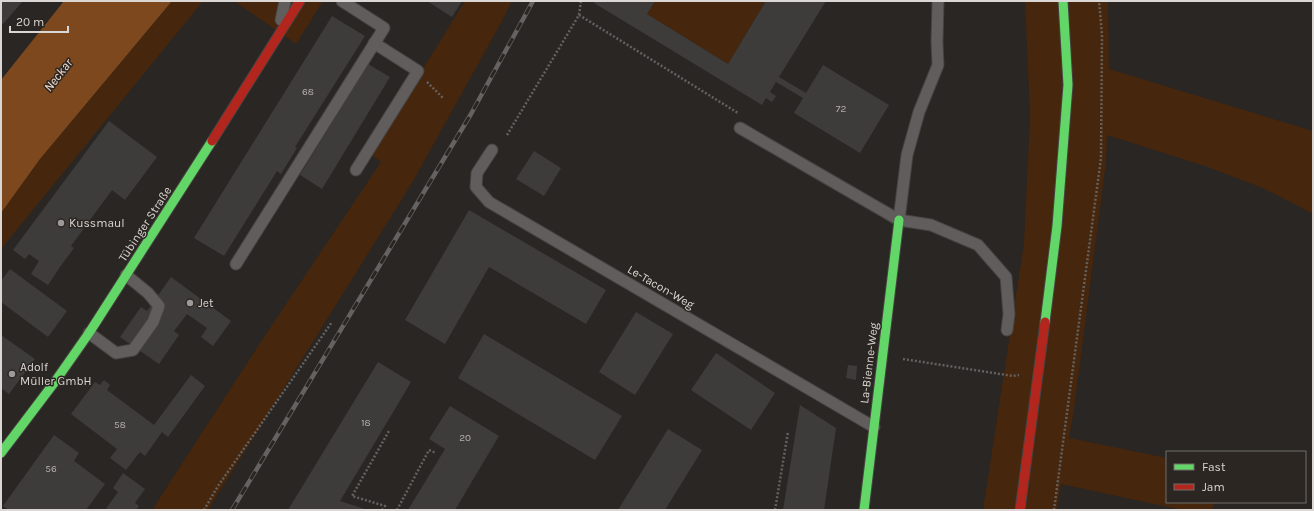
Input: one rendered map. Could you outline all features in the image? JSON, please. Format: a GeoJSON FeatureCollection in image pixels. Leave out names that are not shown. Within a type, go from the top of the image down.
{"type":"FeatureCollection","features":[{"type":"Feature","properties":{"kind":"main road","name":"Tübinger Straße"},"geometry":{"type":"LineString","coordinates":[[1,453],[54,383],[89,333],[300,1]]}},
{"type":"Feature","properties":{"kind":"main road"},"geometry":{"type":"LineString","coordinates":[[1020,510],[1034,412],[1057,226],[1068,85],[1063,1]]}},
{"type":"Feature","properties":{"kind":"main road","name":"La-Bienne-Weg"},"geometry":{"type":"LineString","coordinates":[[864,510],[899,220]]}},
{"type":"Feature","properties":{"kind":"lane"},"geometry":{"type":"LineString","coordinates":[[278,36],[285,1]]}},
{"type":"Feature","properties":{"kind":"lane"},"geometry":{"type":"LineString","coordinates":[[236,264],[384,28],[342,1]]}},
{"type":"Feature","properties":{"kind":"lane"},"geometry":{"type":"LineString","coordinates":[[899,220],[907,155],[919,112],[938,65],[938,1]]}},
{"type":"Feature","properties":{"kind":"lane"},"geometry":{"type":"LineString","coordinates":[[356,170],[418,71],[374,44]]}},
{"type":"Feature","properties":{"kind":"lane"},"geometry":{"type":"LineString","coordinates":[[740,128],[899,220],[931,225],[978,245],[1006,277],[1009,314],[1007,330]]}},
{"type":"Feature","properties":{"kind":"lane","name":"Le-Tacon-Weg"},"geometry":{"type":"LineString","coordinates":[[492,150],[477,173],[476,187],[489,202],[874,427]]}},
{"type":"Feature","properties":{"kind":"lane"},"geometry":{"type":"LineString","coordinates":[[89,333],[116,353],[133,350],[153,322],[158,306],[148,293],[126,275]]}},
{"type":"Feature","properties":{"kind":"path"},"geometry":{"type":"LineString","coordinates":[[507,135],[579,14],[581,1]]}},
{"type":"Feature","properties":{"kind":"path"},"geometry":{"type":"LineString","coordinates":[[1054,510],[1101,158],[1102,35],[1099,1]]}},
{"type":"Feature","properties":{"kind":"path"},"geometry":{"type":"LineString","coordinates":[[579,14],[746,118],[740,128]]}},
{"type":"Feature","properties":{"kind":"path"},"geometry":{"type":"LineString","coordinates":[[418,71],[443,98]]}},
{"type":"Feature","properties":{"kind":"path"},"geometry":{"type":"LineString","coordinates":[[204,510],[218,486],[332,322]]}},
{"type":"Feature","properties":{"kind":"path"},"geometry":{"type":"LineString","coordinates":[[882,356],[1013,376],[1021,373]]}},
{"type":"Feature","properties":{"kind":"path"},"geometry":{"type":"LineString","coordinates":[[382,510],[385,506],[352,496],[389,431]]}},
{"type":"Feature","properties":{"kind":"path"},"geometry":{"type":"LineString","coordinates":[[775,510],[788,432]]}},
{"type":"Feature","properties":{"kind":"path"},"geometry":{"type":"LineString","coordinates":[[397,510],[430,450],[436,453]]}},
{"type":"Feature","properties":{"kind":"shaded area"},"geometry":{"type":"Polygon","coordinates":[[[172,1],[203,1],[1,249],[1,213],[40,159],[172,1]]]}},
{"type":"Feature","properties":{"kind":"shaded area"},"geometry":{"type":"Polygon","coordinates":[[[234,1],[323,1],[296,44],[234,1]]]}},
{"type":"Feature","properties":{"kind":"shaded area"},"geometry":{"type":"Polygon","coordinates":[[[465,1],[512,1],[412,183],[208,510],[152,510],[262,340],[381,162],[370,154],[465,1]]]}},
{"type":"Feature","properties":{"kind":"shaded area"},"geometry":{"type":"Polygon","coordinates":[[[655,1],[766,1],[728,64],[647,14],[655,1]]]}},
{"type":"Feature","properties":{"kind":"shaded area"},"geometry":{"type":"Polygon","coordinates":[[[1025,1],[1108,1],[1109,69],[1313,131],[1313,214],[1265,189],[1208,167],[1107,135],[1106,162],[1069,438],[1166,458],[1166,503],[1214,503],[1212,510],[1182,510],[1061,484],[1057,510],[983,510],[1024,243],[1030,117],[1025,1]]]}},
{"type":"Feature","properties":{"kind":"water","name":"Neckar"},"geometry":{"type":"Polygon","coordinates":[[[64,1],[172,1],[40,159],[1,213],[1,80],[64,1]]]}},
{"type":"Feature","properties":{"kind":"building"},"geometry":{"type":"Polygon","coordinates":[[[1,1],[23,1],[3,24],[1,22],[1,1]]]}},
{"type":"Feature","properties":{"kind":"building"},"geometry":{"type":"Polygon","coordinates":[[[427,1],[462,1],[452,17],[427,1]]]}},
{"type":"Feature","properties":{"kind":"building"},"geometry":{"type":"Polygon","coordinates":[[[595,1],[655,1],[647,14],[728,64],[766,1],[826,1],[779,77],[806,93],[823,65],[889,105],[860,153],[794,113],[803,98],[776,82],[770,92],[776,96],[772,102],[766,98],[762,105],[594,3],[595,1]]]}},
{"type":"Feature","properties":{"kind":"building"},"geometry":{"type":"Polygon","coordinates":[[[332,16],[365,36],[295,147],[297,148],[281,174],[277,171],[224,256],[194,238],[332,16]]]}},
{"type":"Feature","properties":{"kind":"building"},"geometry":{"type":"Polygon","coordinates":[[[368,64],[390,77],[322,189],[300,175],[368,64]]]}},
{"type":"Feature","properties":{"kind":"building","name":"Kussmaul"},"geometry":{"type":"Polygon","coordinates":[[[109,121],[157,157],[125,200],[112,190],[71,246],[74,248],[48,285],[31,274],[39,261],[29,254],[25,259],[13,250],[109,121]]]}},
{"type":"Feature","properties":{"kind":"building"},"geometry":{"type":"Polygon","coordinates":[[[534,151],[561,168],[544,196],[516,179],[534,151]]]}},
{"type":"Feature","properties":{"kind":"building"},"geometry":{"type":"Polygon","coordinates":[[[469,210],[606,290],[586,324],[489,267],[445,344],[405,320],[469,210]]]}},
{"type":"Feature","properties":{"kind":"building"},"geometry":{"type":"Polygon","coordinates":[[[10,269],[67,311],[48,337],[1,302],[1,281],[10,269]]]}},
{"type":"Feature","properties":{"kind":"building"},"geometry":{"type":"Polygon","coordinates":[[[171,277],[231,321],[213,346],[201,337],[207,328],[187,314],[174,331],[179,335],[159,364],[120,337],[141,307],[147,311],[171,277]]]}},
{"type":"Feature","properties":{"kind":"building"},"geometry":{"type":"Polygon","coordinates":[[[636,312],[673,334],[635,395],[599,372],[636,312]]]}},
{"type":"Feature","properties":{"kind":"building"},"geometry":{"type":"Polygon","coordinates":[[[484,334],[622,416],[595,460],[458,378],[484,334]]]}},
{"type":"Feature","properties":{"kind":"building","name":"Adolf Müller GmbH"},"geometry":{"type":"Polygon","coordinates":[[[1,335],[35,359],[9,394],[1,388],[1,335]]]}},
{"type":"Feature","properties":{"kind":"building"},"geometry":{"type":"Polygon","coordinates":[[[716,353],[775,393],[751,430],[691,390],[716,353]]]}},
{"type":"Feature","properties":{"kind":"building"},"geometry":{"type":"Polygon","coordinates":[[[378,362],[411,382],[340,501],[368,510],[288,510],[378,362]]]}},
{"type":"Feature","properties":{"kind":"building"},"geometry":{"type":"Polygon","coordinates":[[[848,365],[857,366],[856,380],[846,378],[848,365]]]}},
{"type":"Feature","properties":{"kind":"building"},"geometry":{"type":"Polygon","coordinates":[[[191,375],[205,386],[168,437],[162,432],[145,456],[140,452],[126,470],[110,458],[117,449],[71,414],[95,382],[100,385],[104,380],[110,385],[107,390],[154,425],[191,375]]]}},
{"type":"Feature","properties":{"kind":"building"},"geometry":{"type":"Polygon","coordinates":[[[800,405],[836,428],[824,510],[783,510],[800,405]]]}},
{"type":"Feature","properties":{"kind":"building"},"geometry":{"type":"Polygon","coordinates":[[[450,406],[499,436],[455,510],[408,510],[445,449],[429,439],[450,406]]]}},
{"type":"Feature","properties":{"kind":"building"},"geometry":{"type":"Polygon","coordinates":[[[668,429],[702,450],[665,510],[618,510],[668,429]]]}},
{"type":"Feature","properties":{"kind":"building"},"geometry":{"type":"Polygon","coordinates":[[[54,435],[79,453],[74,461],[105,484],[86,510],[9,510],[3,506],[54,435]]]}},
{"type":"Feature","properties":{"kind":"building"},"geometry":{"type":"Polygon","coordinates":[[[123,473],[145,489],[135,503],[139,506],[136,510],[105,510],[118,492],[113,488],[123,473]]]}},
{"type":"Feature","properties":{"kind":"railway"},"geometry":{"type":"LineString","coordinates":[[232,510],[471,114],[533,1]]}},
{"type":"Feature","properties":{"kind":"traffic: fast"},"geometry":{"type":"LineString","coordinates":[[1045,322],[1057,226],[1068,85],[1063,1]]}},
{"type":"Feature","properties":{"kind":"traffic: fast"},"geometry":{"type":"LineString","coordinates":[[1,453],[54,383],[89,333],[212,141]]}},
{"type":"Feature","properties":{"kind":"traffic: fast"},"geometry":{"type":"LineString","coordinates":[[864,510],[899,220]]}},
{"type":"Feature","properties":{"kind":"traffic: jam"},"geometry":{"type":"LineString","coordinates":[[212,141],[300,1]]}},
{"type":"Feature","properties":{"kind":"traffic: jam"},"geometry":{"type":"LineString","coordinates":[[1020,510],[1045,322]]}},
{"type":"Feature","properties":{"kind":"place","name":"Kussmaul"},"geometry":{"type":"Point","coordinates":[61,223]}},
{"type":"Feature","properties":{"kind":"place","name":"Jet"},"geometry":{"type":"Point","coordinates":[190,303]}},
{"type":"Feature","properties":{"kind":"place","name":"Adolf Müller GmbH"},"geometry":{"type":"Point","coordinates":[12,374]}}]}
